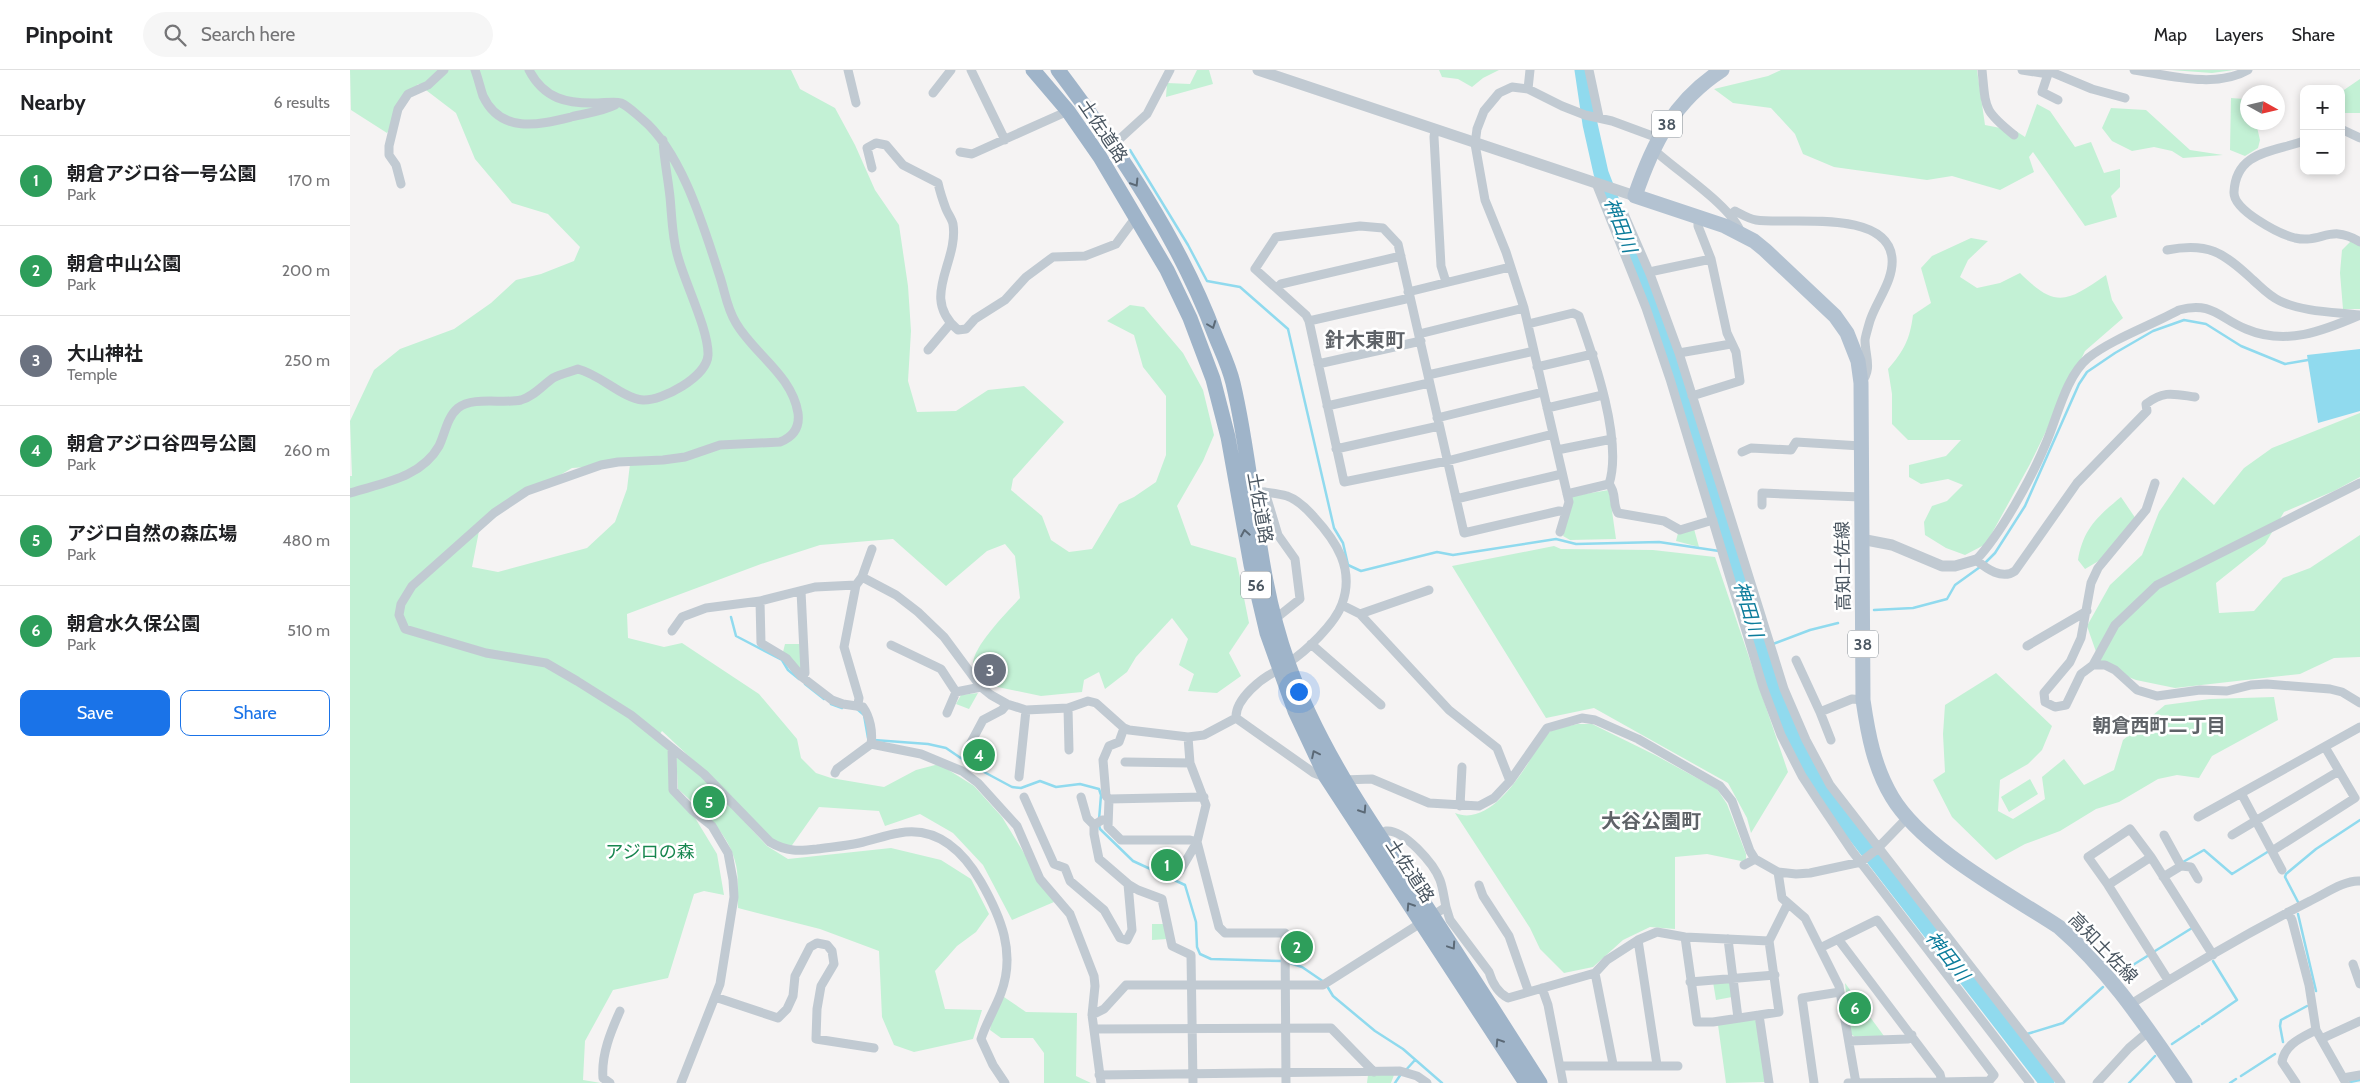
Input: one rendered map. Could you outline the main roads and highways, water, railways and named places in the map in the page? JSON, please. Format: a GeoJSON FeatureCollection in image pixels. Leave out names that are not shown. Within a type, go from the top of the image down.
{"type":"FeatureCollection","features":[{"type":"Feature","properties":{"kind":"highway","name":"土佐道路"},"geometry":{"type":"LineString","coordinates":[[1033,70],[1068,112],[1100,158],[1167,270],[1190,318],[1213,379],[1228,436],[1251,565],[1267,633],[1283,666],[1344,780],[1526,1083]]}},
{"type":"Feature","properties":{"kind":"highway","name":"土佐道路"},"geometry":{"type":"LineString","coordinates":[[1058,70],[1112,146],[1179,256],[1204,306],[1232,378],[1259,491],[1262,564],[1294,711],[1326,777],[1540,1083]]}},
{"type":"Feature","properties":{"kind":"main road","name":"高知土佐線"},"geometry":{"type":"LineString","coordinates":[[1715,72],[1675,112],[1655,144],[1635,196],[1725,226],[1765,250],[1835,316],[1853,344],[1861,383],[1863,700],[1868,735],[1875,761],[1893,798],[1908,818],[1946,853],[2059,927],[2077,942],[2131,1004],[2185,1083]]}},
{"type":"Feature","properties":{"kind":"water"},"geometry":{"type":"Polygon","coordinates":[[[2360,349],[2360,411],[2318,423],[2307,355],[2360,349]]]}},
{"type":"Feature","properties":{"kind":"waterway","name":"神田川"},"geometry":{"type":"LineString","coordinates":[[1582,70],[1590,124],[1601,173],[1669,350],[1781,710],[1806,762],[1845,822],[2047,1083]]}},
{"type":"Feature","properties":{"kind":"waterway"},"geometry":{"type":"LineString","coordinates":[[1130,150],[1188,245],[1207,281],[1240,287],[1288,329],[1334,528],[1343,543],[1348,565],[1361,571],[1437,552],[1453,555],[1556,539],[1576,544],[1659,542],[1719,551]]}},
{"type":"Feature","properties":{"kind":"waterway"},"geometry":{"type":"LineString","coordinates":[[1984,564],[1995,553],[2025,506],[2079,384],[2087,372],[2115,353],[2153,331],[2184,320],[2206,324],[2241,346],[2285,364],[2308,360]]}},
{"type":"Feature","properties":{"kind":"waterway","name":"神田川"},"geometry":{"type":"LineString","coordinates":[[1724,552],[1731,553]]}},
{"type":"Feature","properties":{"kind":"waterway"},"geometry":{"type":"LineString","coordinates":[[1874,610],[1913,608],[1947,599],[1955,585],[1980,567]]}},
{"type":"Feature","properties":{"kind":"waterway"},"geometry":{"type":"LineString","coordinates":[[731,617],[736,636],[782,660],[788,670],[799,679]]}},
{"type":"Feature","properties":{"kind":"waterway"},"geometry":{"type":"LineString","coordinates":[[1773,644],[1810,630],[1838,623]]}},
{"type":"Feature","properties":{"kind":"waterway","name":"神田川"},"geometry":{"type":"LineString","coordinates":[[1762,649],[1767,646]]}},
{"type":"Feature","properties":{"kind":"waterway"},"geometry":{"type":"LineString","coordinates":[[805,684],[824,699]]}},
{"type":"Feature","properties":{"kind":"waterway"},"geometry":{"type":"LineString","coordinates":[[831,704],[842,708]]}},
{"type":"Feature","properties":{"kind":"waterway"},"geometry":{"type":"LineString","coordinates":[[857,709],[864,715],[868,738]]}},
{"type":"Feature","properties":{"kind":"waterway"},"geometry":{"type":"LineString","coordinates":[[874,740],[928,744],[946,748],[971,765],[1012,787],[1021,788],[1040,781],[1056,787],[1080,784],[1099,789],[1101,795],[1099,820]]}},
{"type":"Feature","properties":{"kind":"waterway"},"geometry":{"type":"LineString","coordinates":[[2298,902],[2285,877],[2286,874],[2316,849],[2360,820]]}},
{"type":"Feature","properties":{"kind":"waterway"},"geometry":{"type":"LineString","coordinates":[[1099,825],[1100,829],[1133,861],[1185,885],[1196,922],[1197,947],[1200,954],[1211,959],[1282,961]]}},
{"type":"Feature","properties":{"kind":"waterway"},"geometry":{"type":"LineString","coordinates":[[2183,862],[2204,850],[2232,874],[2269,851]]}},
{"type":"Feature","properties":{"kind":"waterway"},"geometry":{"type":"LineString","coordinates":[[2298,914],[2316,991]]}},
{"type":"Feature","properties":{"kind":"waterway"},"geometry":{"type":"LineString","coordinates":[[2155,951],[2192,928]]}},
{"type":"Feature","properties":{"kind":"waterway"},"geometry":{"type":"LineString","coordinates":[[2120,973],[2149,955]]}},
{"type":"Feature","properties":{"kind":"waterway"},"geometry":{"type":"LineString","coordinates":[[2202,1024],[2237,1000],[2213,961]]}},
{"type":"Feature","properties":{"kind":"waterway"},"geometry":{"type":"LineString","coordinates":[[1287,962],[1302,967],[1324,982]]}},
{"type":"Feature","properties":{"kind":"waterway"},"geometry":{"type":"LineString","coordinates":[[1327,986],[1333,996],[1375,1031],[1403,1049],[1442,1083]]}},
{"type":"Feature","properties":{"kind":"waterway"},"geometry":{"type":"LineString","coordinates":[[2027,1034],[2063,1023],[2103,987]]}},
{"type":"Feature","properties":{"kind":"waterway"},"geometry":{"type":"LineString","coordinates":[[2283,1042],[2280,1026],[2281,1020],[2307,1006]]}},
{"type":"Feature","properties":{"kind":"waterway"},"geometry":{"type":"LineString","coordinates":[[2172,1044],[2199,1026]]}},
{"type":"Feature","properties":{"kind":"waterway"},"geometry":{"type":"LineString","coordinates":[[2012,1038],[2021,1035]]}},
{"type":"Feature","properties":{"kind":"waterway"},"geometry":{"type":"LineString","coordinates":[[2241,1076],[2275,1054]]}},
{"type":"Feature","properties":{"kind":"waterway"},"geometry":{"type":"LineString","coordinates":[[2129,1083],[2155,1056]]}},
{"type":"Feature","properties":{"kind":"waterway"},"geometry":{"type":"LineString","coordinates":[[1405,1071],[1415,1060]]}},
{"type":"Feature","properties":{"kind":"waterway"},"geometry":{"type":"LineString","coordinates":[[1395,1083],[1401,1074]]}},
{"type":"Feature","properties":{"kind":"waterway"},"geometry":{"type":"LineString","coordinates":[[2230,1083],[2236,1079]]}},
{"type":"Feature","properties":{"kind":"waterway"},"geometry":{"type":"LineString","coordinates":[[2350,1082],[2360,1080]]}},
{"type":"Feature","properties":{"kind":"place","name":"大山神社"},"geometry":{"type":"Point","coordinates":[990,670]}},
{"type":"Feature","properties":{"kind":"place","name":"朝倉アジロ谷四号公園"},"geometry":{"type":"Point","coordinates":[979,755]}},
{"type":"Feature","properties":{"kind":"place","name":"アジロ自然の森広場"},"geometry":{"type":"Point","coordinates":[709,802]}},
{"type":"Feature","properties":{"kind":"place","name":"朝倉アジロ谷一号公園"},"geometry":{"type":"Point","coordinates":[1167,865]}},
{"type":"Feature","properties":{"kind":"place","name":"朝倉中山公園"},"geometry":{"type":"Point","coordinates":[1297,947]}},
{"type":"Feature","properties":{"kind":"place","name":"朝倉水久保公園"},"geometry":{"type":"Point","coordinates":[1855,1008]}},
{"type":"Feature","properties":{"kind":"district","name":"針木東町"},"geometry":{"type":"Point","coordinates":[1365,340]}},
{"type":"Feature","properties":{"kind":"district","name":"朝倉西町二丁目"},"geometry":{"type":"Point","coordinates":[2159,725]}},
{"type":"Feature","properties":{"kind":"district","name":"大谷公園町"},"geometry":{"type":"Point","coordinates":[1651,821]}},
{"type":"Feature","properties":{"kind":"park label","name":"アジロの森"},"geometry":{"type":"Point","coordinates":[650,852]}}]}
